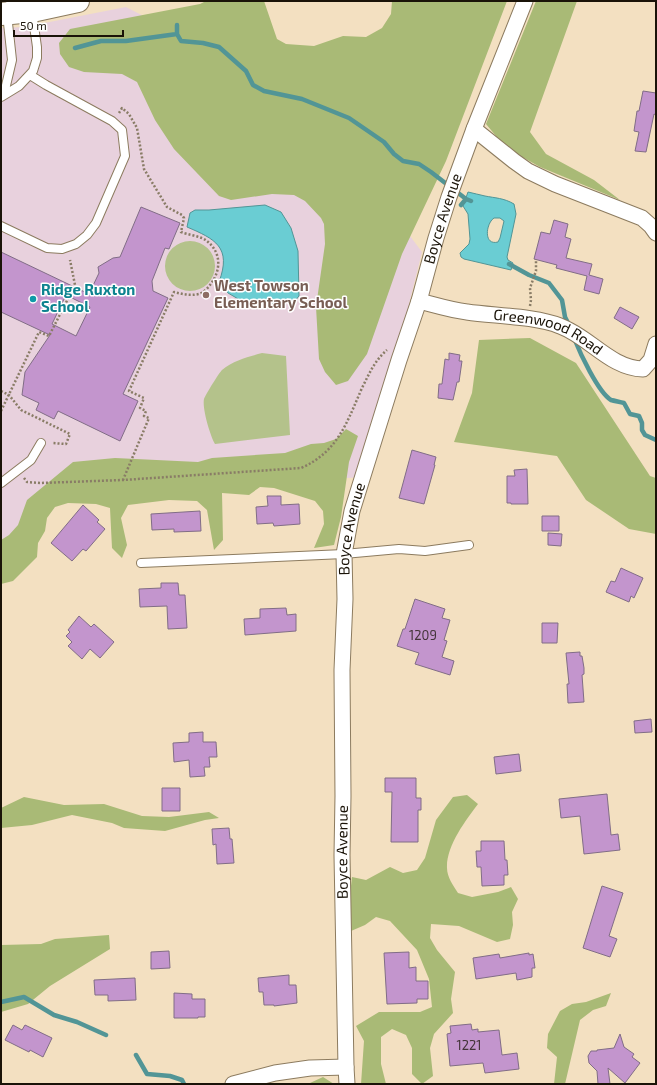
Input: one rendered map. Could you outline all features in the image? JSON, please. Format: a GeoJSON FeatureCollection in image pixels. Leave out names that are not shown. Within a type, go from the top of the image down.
{"type":"FeatureCollection","features":[{"type":"Feature","properties":{"kind":"main road"},"geometry":{"type":"LineString","coordinates":[[6,10],[78,1]]}},
{"type":"Feature","properties":{"kind":"street","name":"Boyce Avenue"},"geometry":{"type":"LineString","coordinates":[[347,1084],[342,855],[342,670],[345,599],[344,554],[352,511],[419,301],[436,238],[474,129],[525,1]]}},
{"type":"Feature","properties":{"kind":"street"},"geometry":{"type":"LineString","coordinates":[[474,129],[528,171],[555,184],[642,218],[656,233]]}},
{"type":"Feature","properties":{"kind":"street","name":"Greenwood Road"},"geometry":{"type":"LineString","coordinates":[[419,301],[450,310],[532,320],[561,326],[589,343],[610,359],[633,369],[643,369],[651,360],[656,344]]}},
{"type":"Feature","properties":{"kind":"street"},"geometry":{"type":"LineString","coordinates":[[233,1084],[275,1073],[310,1068],[346,1067]]}},
{"type":"Feature","properties":{"kind":"lane"},"geometry":{"type":"LineString","coordinates":[[3,95],[19,86],[30,75],[33,71],[37,58],[36,34],[29,6]]}},
{"type":"Feature","properties":{"kind":"lane"},"geometry":{"type":"LineString","coordinates":[[3,95],[12,60],[6,10]]}},
{"type":"Feature","properties":{"kind":"lane"},"geometry":{"type":"LineString","coordinates":[[1,226],[47,248],[62,249],[76,244],[87,235],[96,223],[125,156],[122,130],[112,121],[30,75]]}},
{"type":"Feature","properties":{"kind":"lane"},"geometry":{"type":"LineString","coordinates":[[1,483],[31,460],[41,443]]}},
{"type":"Feature","properties":{"kind":"lane"},"geometry":{"type":"LineString","coordinates":[[141,563],[344,554],[399,549],[425,551],[469,545]]}},
{"type":"Feature","properties":{"kind":"path"},"geometry":{"type":"LineString","coordinates":[[118,115],[122,108],[129,114],[137,128],[144,169],[167,207],[182,214],[184,218],[181,232],[206,240],[215,250],[220,266],[216,278],[208,289],[200,294],[186,295],[174,292],[129,391],[144,398],[140,408],[146,411],[144,416],[149,418],[123,480]]}},
{"type":"Feature","properties":{"kind":"path"},"geometry":{"type":"LineString","coordinates":[[530,288],[536,271],[536,259]]}},
{"type":"Feature","properties":{"kind":"path"},"geometry":{"type":"LineString","coordinates":[[1,411],[39,332],[49,336],[75,285],[70,260]]}},
{"type":"Feature","properties":{"kind":"path"},"geometry":{"type":"LineString","coordinates":[[18,471],[27,482],[40,483],[123,480],[301,468],[313,463],[334,444],[343,430],[369,373],[379,357],[389,348],[406,342]]}},
{"type":"Feature","properties":{"kind":"path"},"geometry":{"type":"LineString","coordinates":[[1,391],[9,395],[21,410],[70,434],[66,444],[41,443]]}},
{"type":"Feature","properties":{"kind":"shaded area","name":"West Towson Elementary School"},"geometry":{"type":"Polygon","coordinates":[[[126,7],[192,41],[392,212],[422,252],[366,477],[35,494],[35,552],[1,555],[1,28],[24,27],[126,7]]]}},
{"type":"Feature","properties":{"kind":"green space"},"geometry":{"type":"Polygon","coordinates":[[[206,1],[264,1],[277,39],[286,44],[314,46],[343,36],[366,37],[382,28],[391,14],[392,1],[507,1],[446,161],[402,254],[367,354],[348,381],[336,385],[325,372],[319,359],[316,307],[325,244],[324,224],[321,218],[305,201],[294,195],[272,194],[231,200],[219,196],[174,149],[155,120],[137,82],[122,74],[84,72],[69,67],[60,54],[59,43],[70,29],[200,4],[206,1]]]}},
{"type":"Feature","properties":{"kind":"green space"},"geometry":{"type":"Polygon","coordinates":[[[536,1],[577,1],[530,132],[546,154],[594,180],[620,200],[540,167],[506,148],[486,124],[536,1]]]}},
{"type":"Feature","properties":{"kind":"green space"},"geometry":{"type":"Polygon","coordinates":[[[190,241],[204,245],[211,252],[215,266],[211,280],[204,287],[190,291],[176,287],[169,280],[165,266],[169,252],[176,245],[190,241]]]}},
{"type":"Feature","properties":{"kind":"green space"},"geometry":{"type":"Polygon","coordinates":[[[530,338],[576,363],[650,476],[656,478],[656,534],[629,529],[586,500],[557,456],[454,442],[472,393],[479,340],[530,338]]]}},
{"type":"Feature","properties":{"kind":"green space"},"geometry":{"type":"Polygon","coordinates":[[[262,353],[286,356],[290,435],[215,444],[205,415],[205,396],[222,370],[236,361],[262,353]]]}},
{"type":"Feature","properties":{"kind":"green space"},"geometry":{"type":"Polygon","coordinates":[[[346,429],[358,436],[349,462],[341,517],[334,545],[314,548],[324,524],[323,511],[315,501],[274,488],[260,487],[249,495],[222,493],[223,540],[214,550],[207,510],[197,501],[169,500],[128,505],[121,518],[127,545],[122,558],[112,548],[110,508],[96,504],[68,503],[55,507],[47,518],[45,531],[38,543],[37,557],[13,581],[1,584],[1,540],[9,535],[18,525],[27,500],[73,462],[115,458],[198,462],[212,458],[285,453],[311,444],[324,443],[336,439],[346,429]]]}},
{"type":"Feature","properties":{"kind":"green space"},"geometry":{"type":"Polygon","coordinates":[[[467,795],[478,804],[453,842],[448,860],[448,875],[458,893],[472,897],[498,892],[511,887],[518,899],[512,912],[513,925],[510,939],[497,942],[459,926],[431,924],[430,938],[437,950],[455,972],[451,999],[453,1013],[434,1034],[430,1048],[433,1076],[422,1084],[412,1074],[412,1048],[406,1035],[392,1029],[381,1037],[381,1064],[386,1084],[361,1084],[364,1041],[356,1026],[379,1012],[420,1012],[432,1007],[429,979],[417,950],[390,921],[376,917],[365,925],[351,931],[349,903],[352,877],[366,880],[390,867],[403,873],[417,870],[425,858],[436,820],[453,797],[467,795]]]}},
{"type":"Feature","properties":{"kind":"green space"},"geometry":{"type":"Polygon","coordinates":[[[24,797],[64,805],[104,804],[142,816],[169,817],[209,812],[219,818],[205,820],[165,831],[124,828],[112,823],[72,815],[32,825],[1,828],[1,808],[24,797]]]}},
{"type":"Feature","properties":{"kind":"green space"},"geometry":{"type":"Polygon","coordinates":[[[109,935],[110,949],[50,986],[28,1004],[1,1012],[1,945],[41,944],[55,939],[109,935]]]}},
{"type":"Feature","properties":{"kind":"green space"},"geometry":{"type":"Polygon","coordinates":[[[611,993],[606,1006],[593,1010],[580,1020],[565,1084],[554,1084],[557,1057],[547,1048],[548,1034],[560,1011],[572,1004],[586,1002],[611,993]]]}},
{"type":"Feature","properties":{"kind":"green space"},"geometry":{"type":"Polygon","coordinates":[[[323,1077],[334,1084],[295,1084],[310,1083],[323,1077]]]}},
{"type":"Feature","properties":{"kind":"water"},"geometry":{"type":"Polygon","coordinates":[[[468,192],[503,199],[514,204],[516,214],[507,257],[508,260],[513,263],[511,270],[461,257],[460,253],[469,244],[470,239],[468,214],[463,206],[468,192]],[[494,218],[489,224],[487,233],[490,241],[498,242],[500,238],[504,221],[500,218],[494,218]]]}},
{"type":"Feature","properties":{"kind":"water"},"geometry":{"type":"Polygon","coordinates":[[[265,205],[281,212],[291,228],[298,251],[299,296],[294,302],[279,302],[252,307],[228,293],[219,282],[223,270],[223,260],[222,252],[218,246],[213,240],[187,227],[190,213],[195,210],[265,205]]]}},
{"type":"Feature","properties":{"kind":"building"},"geometry":{"type":"Polygon","coordinates":[[[643,91],[656,93],[656,115],[654,114],[646,152],[635,151],[639,132],[634,131],[637,111],[639,111],[643,91]]]}},
{"type":"Feature","properties":{"kind":"building"},"geometry":{"type":"Polygon","coordinates":[[[141,207],[180,223],[169,249],[165,248],[152,281],[153,291],[168,298],[123,394],[138,401],[120,441],[58,411],[54,419],[36,410],[39,403],[22,395],[25,372],[50,335],[1,312],[1,252],[89,294],[99,273],[98,267],[113,258],[120,257],[141,207]],[[66,295],[52,324],[76,336],[90,307],[66,295]]]}},
{"type":"Feature","properties":{"kind":"building"},"geometry":{"type":"Polygon","coordinates":[[[554,220],[568,224],[565,237],[571,239],[566,258],[592,264],[589,275],[603,279],[599,294],[584,290],[587,276],[556,268],[557,265],[534,259],[541,232],[550,234],[554,220]]]}},
{"type":"Feature","properties":{"kind":"building"},"geometry":{"type":"Polygon","coordinates":[[[620,307],[639,317],[632,329],[614,318],[620,307]]]}},
{"type":"Feature","properties":{"kind":"building"},"geometry":{"type":"Polygon","coordinates":[[[449,353],[460,355],[459,361],[462,361],[459,382],[457,382],[453,400],[438,398],[439,384],[442,384],[445,359],[449,360],[449,353]]]}},
{"type":"Feature","properties":{"kind":"building"},"geometry":{"type":"Polygon","coordinates":[[[412,450],[436,457],[424,504],[399,498],[412,450]]]}},
{"type":"Feature","properties":{"kind":"building"},"geometry":{"type":"Polygon","coordinates":[[[527,469],[528,504],[507,503],[507,476],[515,476],[514,470],[527,469]]]}},
{"type":"Feature","properties":{"kind":"building"},"geometry":{"type":"Polygon","coordinates":[[[267,496],[281,496],[281,505],[299,504],[300,524],[274,526],[273,523],[257,524],[256,507],[268,506],[267,496]]]}},
{"type":"Feature","properties":{"kind":"building"},"geometry":{"type":"Polygon","coordinates":[[[83,505],[99,520],[97,522],[105,529],[86,551],[83,549],[72,561],[51,543],[83,505]]]}},
{"type":"Feature","properties":{"kind":"building"},"geometry":{"type":"Polygon","coordinates":[[[200,511],[201,531],[174,532],[174,529],[152,530],[151,514],[200,511]]]}},
{"type":"Feature","properties":{"kind":"building"},"geometry":{"type":"Polygon","coordinates":[[[542,516],[559,516],[559,531],[542,531],[542,516]]]}},
{"type":"Feature","properties":{"kind":"building"},"geometry":{"type":"Polygon","coordinates":[[[548,533],[562,534],[561,546],[548,545],[548,533]]]}},
{"type":"Feature","properties":{"kind":"building"},"geometry":{"type":"Polygon","coordinates":[[[621,568],[643,578],[634,598],[631,596],[629,602],[606,592],[611,581],[615,582],[621,568]]]}},
{"type":"Feature","properties":{"kind":"building"},"geometry":{"type":"Polygon","coordinates":[[[161,583],[178,583],[179,595],[185,595],[187,628],[168,629],[167,606],[140,607],[139,589],[161,588],[161,583]]]}},
{"type":"Feature","properties":{"kind":"building"},"geometry":{"type":"Polygon","coordinates":[[[415,599],[445,609],[442,618],[450,620],[444,640],[447,641],[442,657],[454,661],[450,675],[415,664],[419,653],[397,646],[403,629],[405,629],[415,599]]]}},
{"type":"Feature","properties":{"kind":"building"},"geometry":{"type":"Polygon","coordinates":[[[286,608],[287,615],[296,614],[296,631],[245,635],[244,619],[260,618],[260,609],[286,608]]]}},
{"type":"Feature","properties":{"kind":"building"},"geometry":{"type":"Polygon","coordinates":[[[79,616],[91,627],[94,624],[114,642],[100,658],[90,649],[82,659],[68,646],[72,642],[66,636],[70,632],[68,630],[79,616]]]}},
{"type":"Feature","properties":{"kind":"building"},"geometry":{"type":"Polygon","coordinates":[[[542,623],[558,623],[557,643],[542,643],[542,623]]]}},
{"type":"Feature","properties":{"kind":"building"},"geometry":{"type":"Polygon","coordinates":[[[580,652],[584,668],[584,674],[582,675],[584,702],[568,703],[567,684],[569,684],[566,653],[580,652]]]}},
{"type":"Feature","properties":{"kind":"building"},"geometry":{"type":"Polygon","coordinates":[[[651,719],[652,732],[635,733],[634,721],[651,719]]]}},
{"type":"Feature","properties":{"kind":"building"},"geometry":{"type":"Polygon","coordinates":[[[203,732],[203,742],[216,742],[217,757],[209,757],[210,767],[204,767],[205,776],[190,777],[189,760],[174,762],[173,743],[189,742],[189,733],[203,732]]]}},
{"type":"Feature","properties":{"kind":"building"},"geometry":{"type":"Polygon","coordinates":[[[519,754],[521,771],[496,774],[494,757],[519,754]]]}},
{"type":"Feature","properties":{"kind":"building"},"geometry":{"type":"Polygon","coordinates":[[[385,778],[416,778],[416,798],[421,798],[421,810],[418,810],[418,842],[391,842],[392,792],[385,792],[385,778]]]}},
{"type":"Feature","properties":{"kind":"building"},"geometry":{"type":"Polygon","coordinates":[[[162,788],[180,788],[180,811],[162,811],[162,788]]]}},
{"type":"Feature","properties":{"kind":"building"},"geometry":{"type":"Polygon","coordinates":[[[607,794],[611,835],[618,834],[620,850],[584,854],[580,816],[561,818],[559,799],[607,794]]]}},
{"type":"Feature","properties":{"kind":"building"},"geometry":{"type":"Polygon","coordinates":[[[229,828],[230,839],[232,839],[234,863],[217,864],[216,844],[213,845],[212,829],[229,828]]]}},
{"type":"Feature","properties":{"kind":"building"},"geometry":{"type":"Polygon","coordinates":[[[481,841],[504,841],[505,860],[507,860],[508,875],[504,875],[504,885],[482,886],[481,867],[477,867],[476,851],[481,851],[481,841]]]}},
{"type":"Feature","properties":{"kind":"building"},"geometry":{"type":"Polygon","coordinates":[[[602,886],[623,893],[609,936],[617,939],[610,957],[583,948],[602,886]]]}},
{"type":"Feature","properties":{"kind":"building"},"geometry":{"type":"Polygon","coordinates":[[[169,951],[170,968],[151,969],[151,952],[169,951]]]}},
{"type":"Feature","properties":{"kind":"building"},"geometry":{"type":"Polygon","coordinates":[[[409,952],[409,968],[416,967],[416,981],[428,981],[428,999],[417,999],[417,1003],[387,1004],[384,953],[409,952]]]}},
{"type":"Feature","properties":{"kind":"building"},"geometry":{"type":"Polygon","coordinates":[[[529,953],[529,955],[533,954],[535,968],[532,968],[532,977],[517,980],[516,973],[476,979],[473,958],[499,954],[500,958],[529,953]]]}},
{"type":"Feature","properties":{"kind":"building"},"geometry":{"type":"Polygon","coordinates":[[[289,975],[289,985],[296,985],[297,1003],[274,1006],[264,1005],[263,992],[259,992],[258,978],[289,975]]]}},
{"type":"Feature","properties":{"kind":"building"},"geometry":{"type":"Polygon","coordinates":[[[135,978],[136,1000],[108,1001],[108,995],[95,995],[94,980],[135,978]]]}},
{"type":"Feature","properties":{"kind":"building"},"geometry":{"type":"Polygon","coordinates":[[[174,993],[192,994],[192,999],[205,999],[205,1017],[174,1018],[174,993]]]}},
{"type":"Feature","properties":{"kind":"building"},"geometry":{"type":"Polygon","coordinates":[[[471,1024],[472,1030],[478,1029],[478,1032],[499,1030],[502,1055],[517,1053],[519,1069],[485,1073],[483,1063],[450,1066],[447,1034],[451,1033],[450,1026],[471,1024]]]}},
{"type":"Feature","properties":{"kind":"building"},"geometry":{"type":"Polygon","coordinates":[[[13,1025],[22,1030],[25,1025],[52,1038],[43,1057],[5,1040],[13,1025]]]}},
{"type":"Feature","properties":{"kind":"building"},"geometry":{"type":"Polygon","coordinates":[[[620,1034],[624,1047],[634,1054],[632,1057],[640,1063],[625,1083],[608,1068],[610,1084],[598,1084],[597,1071],[589,1063],[588,1056],[591,1051],[614,1048],[620,1034]]]}},
{"type":"Feature","properties":{"kind":"waterway"},"geometry":{"type":"LineString","coordinates":[[177,25],[177,34],[181,41],[203,43],[219,47],[246,71],[253,85],[264,91],[302,99],[349,118],[384,142],[394,154],[403,161],[419,164],[466,199],[471,201]]}},
{"type":"Feature","properties":{"kind":"waterway"},"geometry":{"type":"LineString","coordinates":[[75,48],[101,41],[126,41],[177,34]]}},
{"type":"Feature","properties":{"kind":"waterway"},"geometry":{"type":"LineString","coordinates":[[461,205],[466,199]]}},
{"type":"Feature","properties":{"kind":"waterway"},"geometry":{"type":"LineString","coordinates":[[509,264],[529,275],[549,283],[562,300],[565,317],[569,325]]}},
{"type":"Feature","properties":{"kind":"waterway"},"geometry":{"type":"LineString","coordinates":[[574,338],[590,372],[606,396],[611,400],[624,403],[630,414],[639,416],[642,423],[642,430],[645,435],[656,440]]}},
{"type":"Feature","properties":{"kind":"waterway"},"geometry":{"type":"LineString","coordinates":[[1,1002],[24,997],[54,1015],[77,1022],[106,1035]]}},
{"type":"Feature","properties":{"kind":"waterway"},"geometry":{"type":"LineString","coordinates":[[136,1055],[147,1074],[170,1076],[182,1080],[184,1084]]}},
{"type":"Feature","properties":{"kind":"place","name":"West Towson Elementary School"},"geometry":{"type":"Point","coordinates":[206,295]}},
{"type":"Feature","properties":{"kind":"place","name":"Ridge Ruxton School"},"geometry":{"type":"Point","coordinates":[33,299]}}]}
